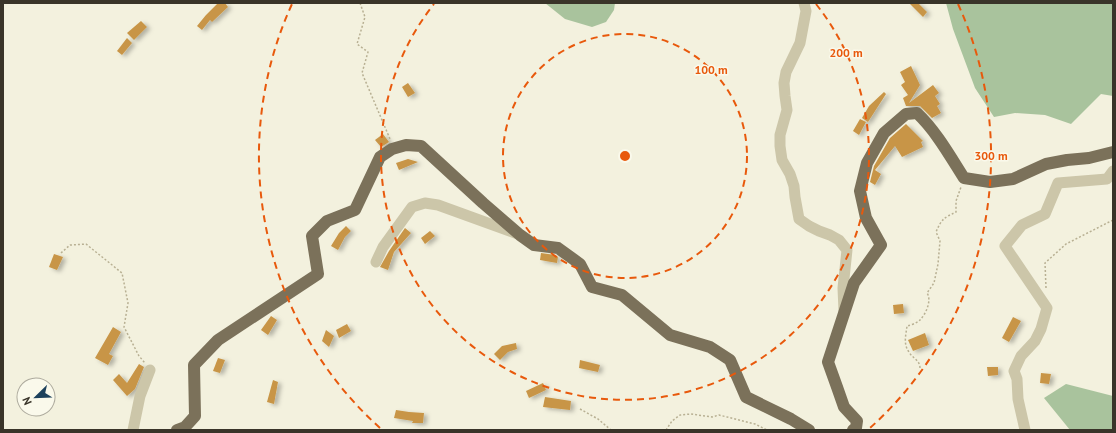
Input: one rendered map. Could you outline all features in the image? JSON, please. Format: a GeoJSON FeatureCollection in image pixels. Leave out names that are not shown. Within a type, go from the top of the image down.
{"type":"FeatureCollection","features":[{"type":"Feature","properties":{"kind":"main road"},"geometry":{"type":"LineString","coordinates":[[853,430],[856,428],[857,421],[844,407],[828,362],[854,283],[881,245],[866,218],[860,191],[867,163],[884,133],[906,114],[917,113],[924,120],[964,178],[990,182],[1013,179],[1046,164],[1089,158],[1113,152]]}},
{"type":"Feature","properties":{"kind":"main road"},"geometry":{"type":"LineString","coordinates":[[177,430],[185,427],[195,416],[194,365],[218,340],[318,274],[312,236],[327,221],[355,210],[380,157],[392,149],[406,145],[421,146],[483,203],[534,245],[558,248],[580,264],[592,287],[622,295],[670,335],[710,347],[730,360],[746,396],[809,430]]}},
{"type":"Feature","properties":{"kind":"street"},"geometry":{"type":"LineString","coordinates":[[804,3],[806,11],[800,43],[786,72],[784,83],[784,96],[787,110],[780,135],[780,146],[782,160],[790,174],[794,186],[799,219],[819,232],[830,235],[839,240],[847,250],[843,288],[844,314]]}},
{"type":"Feature","properties":{"kind":"street"},"geometry":{"type":"LineString","coordinates":[[1025,430],[1018,399],[1017,379],[1014,371],[1022,356],[1035,341],[1041,329],[1047,308],[1005,246],[1022,225],[1045,214],[1058,182],[1107,179],[1113,171]]}},
{"type":"Feature","properties":{"kind":"street"},"geometry":{"type":"LineString","coordinates":[[376,262],[383,246],[412,208],[425,203],[438,205],[520,235]]}},
{"type":"Feature","properties":{"kind":"street"},"geometry":{"type":"LineString","coordinates":[[133,430],[140,396],[150,370]]}},
{"type":"Feature","properties":{"kind":"path"},"geometry":{"type":"LineString","coordinates":[[360,3],[365,17],[358,44],[368,52],[362,73],[390,139],[392,149]]}},
{"type":"Feature","properties":{"kind":"path"},"geometry":{"type":"LineString","coordinates":[[920,368],[921,365],[909,353],[905,342],[907,326],[920,320],[929,304],[930,296],[927,293],[934,283],[938,264],[940,241],[936,232],[940,222],[945,217],[956,212],[956,201],[964,178]]}},
{"type":"Feature","properties":{"kind":"path"},"geometry":{"type":"LineString","coordinates":[[1047,308],[1045,263],[1066,244],[1113,220]]}},
{"type":"Feature","properties":{"kind":"path"},"geometry":{"type":"LineString","coordinates":[[61,253],[70,245],[86,244],[122,273],[128,303],[124,327],[139,356],[150,370]]}},
{"type":"Feature","properties":{"kind":"path"},"geometry":{"type":"LineString","coordinates":[[580,409],[598,419],[611,430]]}},
{"type":"Feature","properties":{"kind":"path"},"geometry":{"type":"LineString","coordinates":[[666,430],[672,421],[680,415],[691,414],[712,417],[719,415],[755,424],[766,430]]}},
{"type":"Feature","properties":{"kind":"green space"},"geometry":{"type":"Polygon","coordinates":[[[545,3],[615,3],[614,10],[606,22],[592,27],[565,19],[545,3]]]}},
{"type":"Feature","properties":{"kind":"green space"},"geometry":{"type":"Polygon","coordinates":[[[946,3],[1113,3],[1113,96],[1101,94],[1071,124],[1045,115],[1015,113],[994,117],[975,88],[953,29],[946,3]]]}},
{"type":"Feature","properties":{"kind":"green space"},"geometry":{"type":"Polygon","coordinates":[[[1066,384],[1113,396],[1113,430],[1070,430],[1044,398],[1066,384]]]}},
{"type":"Feature","properties":{"kind":"building"},"geometry":{"type":"Polygon","coordinates":[[[218,3],[225,3],[228,7],[212,22],[210,20],[202,30],[197,26],[218,3]]]}},
{"type":"Feature","properties":{"kind":"building"},"geometry":{"type":"Polygon","coordinates":[[[909,3],[918,3],[927,12],[923,17],[909,3]]]}},
{"type":"Feature","properties":{"kind":"building"},"geometry":{"type":"Polygon","coordinates":[[[141,21],[147,27],[134,40],[127,33],[141,21]]]}},
{"type":"Feature","properties":{"kind":"building"},"geometry":{"type":"Polygon","coordinates":[[[127,38],[132,43],[122,55],[117,51],[127,38]]]}},
{"type":"Feature","properties":{"kind":"building"},"geometry":{"type":"Polygon","coordinates":[[[911,66],[920,85],[909,103],[933,85],[939,93],[935,96],[940,104],[937,106],[941,113],[932,118],[920,106],[906,106],[903,98],[908,95],[901,85],[905,82],[900,72],[911,66]]]}},
{"type":"Feature","properties":{"kind":"building"},"geometry":{"type":"Polygon","coordinates":[[[408,83],[415,93],[408,97],[402,87],[408,83]]]}},
{"type":"Feature","properties":{"kind":"building"},"geometry":{"type":"Polygon","coordinates":[[[884,92],[886,94],[868,122],[862,118],[869,106],[884,92]]]}},
{"type":"Feature","properties":{"kind":"building"},"geometry":{"type":"Polygon","coordinates":[[[860,119],[866,122],[859,135],[853,131],[860,119]]]}},
{"type":"Feature","properties":{"kind":"building"},"geometry":{"type":"Polygon","coordinates":[[[906,124],[923,141],[921,142],[923,147],[902,157],[895,146],[875,170],[881,174],[875,185],[870,182],[874,166],[890,138],[906,124]]]}},
{"type":"Feature","properties":{"kind":"building"},"geometry":{"type":"Polygon","coordinates":[[[383,134],[389,142],[381,147],[375,140],[383,134]]]}},
{"type":"Feature","properties":{"kind":"building"},"geometry":{"type":"Polygon","coordinates":[[[408,159],[418,162],[399,170],[396,163],[408,159]]]}},
{"type":"Feature","properties":{"kind":"building"},"geometry":{"type":"Polygon","coordinates":[[[346,226],[351,231],[345,237],[338,250],[331,246],[339,233],[346,226]]]}},
{"type":"Feature","properties":{"kind":"building"},"geometry":{"type":"Polygon","coordinates":[[[405,228],[411,233],[394,252],[388,270],[380,267],[389,251],[405,228]]]}},
{"type":"Feature","properties":{"kind":"building"},"geometry":{"type":"Polygon","coordinates":[[[430,231],[435,236],[425,244],[421,238],[430,231]]]}},
{"type":"Feature","properties":{"kind":"building"},"geometry":{"type":"Polygon","coordinates":[[[541,253],[555,255],[558,257],[557,263],[540,260],[541,253]]]}},
{"type":"Feature","properties":{"kind":"building"},"geometry":{"type":"Polygon","coordinates":[[[54,254],[63,257],[57,270],[49,267],[54,254]]]}},
{"type":"Feature","properties":{"kind":"building"},"geometry":{"type":"Polygon","coordinates":[[[903,304],[904,313],[894,314],[893,305],[903,304]]]}},
{"type":"Feature","properties":{"kind":"building"},"geometry":{"type":"Polygon","coordinates":[[[271,316],[277,320],[268,335],[261,330],[271,316]]]}},
{"type":"Feature","properties":{"kind":"building"},"geometry":{"type":"Polygon","coordinates":[[[1013,317],[1021,321],[1009,342],[1002,338],[1013,317]]]}},
{"type":"Feature","properties":{"kind":"building"},"geometry":{"type":"Polygon","coordinates":[[[347,324],[351,331],[339,338],[336,330],[347,324]]]}},
{"type":"Feature","properties":{"kind":"building"},"geometry":{"type":"Polygon","coordinates":[[[113,327],[121,332],[109,354],[113,356],[108,365],[95,358],[113,327]]]}},
{"type":"Feature","properties":{"kind":"building"},"geometry":{"type":"Polygon","coordinates":[[[326,330],[334,336],[329,347],[322,341],[326,330]]]}},
{"type":"Feature","properties":{"kind":"building"},"geometry":{"type":"Polygon","coordinates":[[[925,333],[929,345],[913,351],[908,340],[925,333]]]}},
{"type":"Feature","properties":{"kind":"building"},"geometry":{"type":"Polygon","coordinates":[[[516,343],[517,349],[508,352],[500,360],[494,354],[502,346],[516,343]]]}},
{"type":"Feature","properties":{"kind":"building"},"geometry":{"type":"Polygon","coordinates":[[[218,358],[225,360],[220,373],[213,371],[218,358]]]}},
{"type":"Feature","properties":{"kind":"building"},"geometry":{"type":"Polygon","coordinates":[[[580,360],[600,365],[598,372],[579,368],[580,360]]]}},
{"type":"Feature","properties":{"kind":"building"},"geometry":{"type":"Polygon","coordinates":[[[139,364],[144,367],[135,389],[127,396],[113,380],[119,374],[127,383],[139,364]]]}},
{"type":"Feature","properties":{"kind":"building"},"geometry":{"type":"Polygon","coordinates":[[[987,367],[998,367],[998,375],[988,376],[987,367]]]}},
{"type":"Feature","properties":{"kind":"building"},"geometry":{"type":"Polygon","coordinates":[[[1041,373],[1051,374],[1049,384],[1040,383],[1041,373]]]}},
{"type":"Feature","properties":{"kind":"building"},"geometry":{"type":"Polygon","coordinates":[[[273,380],[278,382],[274,404],[267,402],[273,380]]]}},
{"type":"Feature","properties":{"kind":"building"},"geometry":{"type":"Polygon","coordinates":[[[543,383],[546,390],[529,398],[526,391],[543,383]]]}},
{"type":"Feature","properties":{"kind":"building"},"geometry":{"type":"Polygon","coordinates":[[[545,397],[571,401],[570,410],[543,407],[545,397]]]}},
{"type":"Feature","properties":{"kind":"building"},"geometry":{"type":"Polygon","coordinates":[[[396,410],[424,413],[423,423],[412,423],[413,421],[394,418],[396,410]]]}}]}
